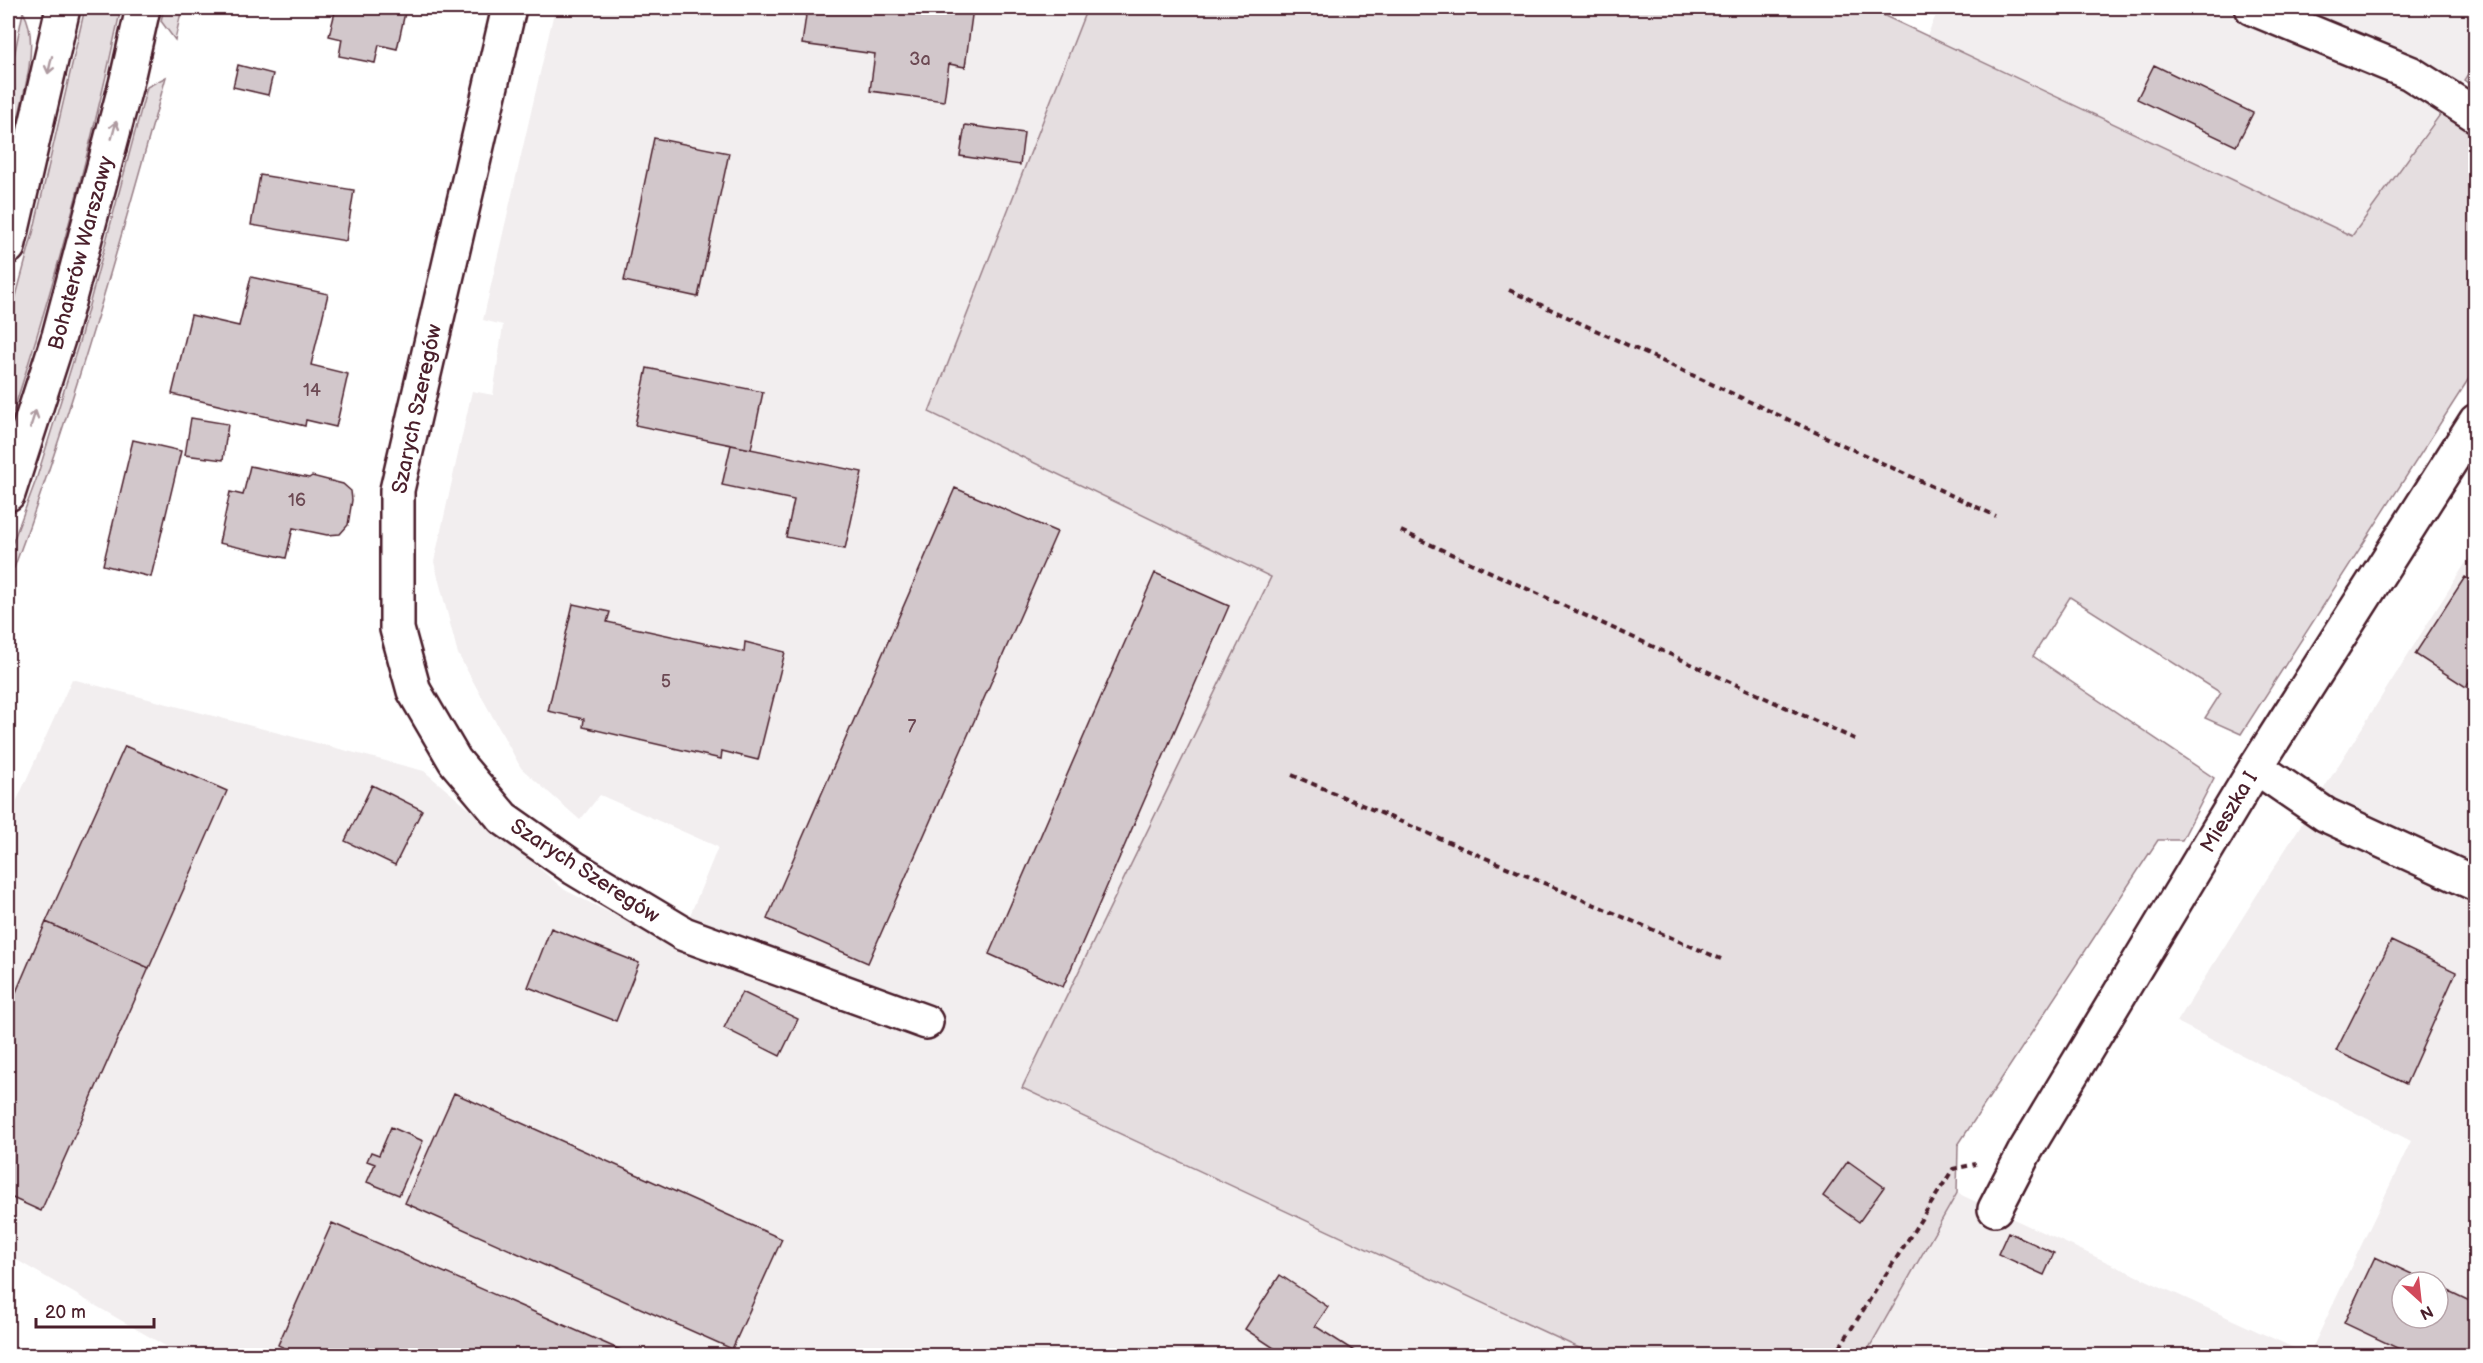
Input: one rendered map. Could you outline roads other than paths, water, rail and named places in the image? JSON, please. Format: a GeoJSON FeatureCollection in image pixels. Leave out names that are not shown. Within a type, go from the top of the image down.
{"type":"FeatureCollection","features":[{"type":"Feature","properties":{"kind":"street"},"geometry":{"type":"LineString","coordinates":[[8,247],[63,8]]}},
{"type":"Feature","properties":{"kind":"street","name":"Bohaterów Warszawy"},"geometry":{"type":"LineString","coordinates":[[8,494],[62,325],[124,95],[143,8]]}},
{"type":"Feature","properties":{"kind":"street","name":"Szarych Szeregów"},"geometry":{"type":"LineString","coordinates":[[509,8],[397,490],[397,629],[414,691],[454,761],[503,818],[574,868],[684,934],[926,1022]]}},
{"type":"Feature","properties":{"kind":"street"},"geometry":{"type":"LineString","coordinates":[[2252,8],[2410,73],[2475,115]]}},
{"type":"Feature","properties":{"kind":"street","name":"Mieszka I"},"geometry":{"type":"LineString","coordinates":[[1995,1209],[2024,1153],[2256,767],[2475,421]]}},
{"type":"Feature","properties":{"kind":"street"},"geometry":{"type":"LineString","coordinates":[[2256,767],[2326,814],[2475,884]]}}]}
